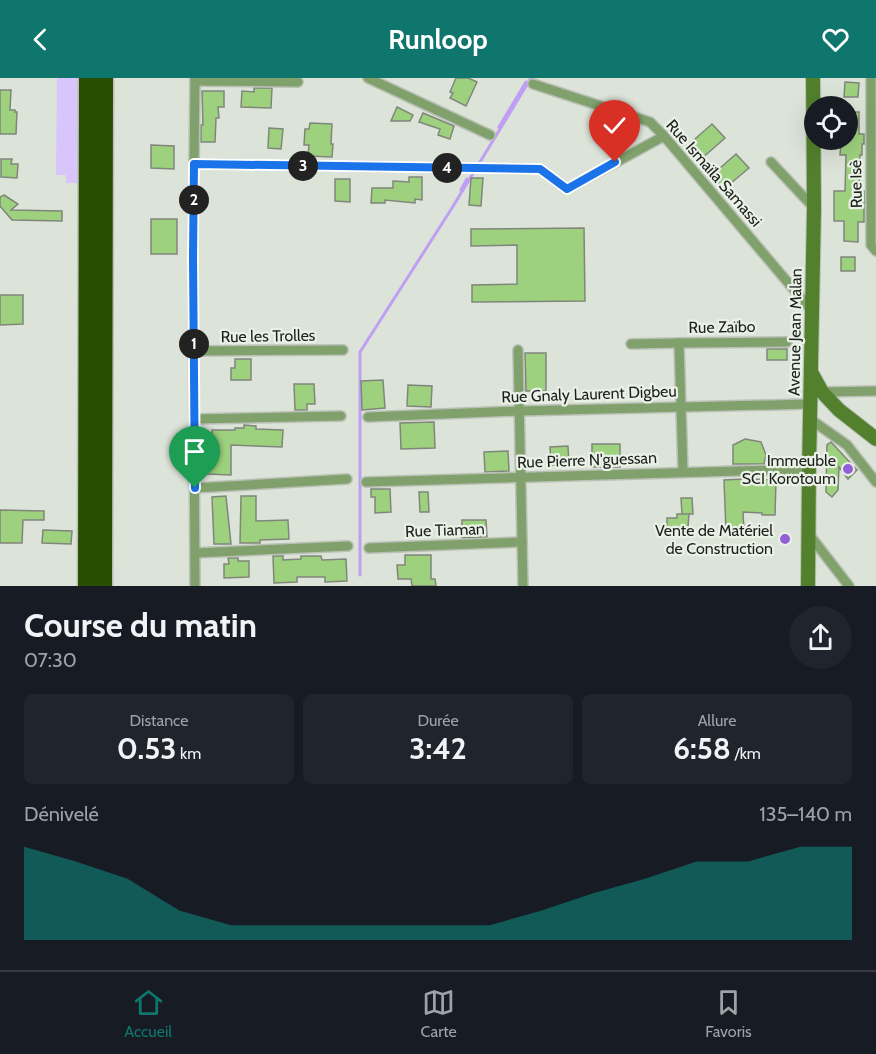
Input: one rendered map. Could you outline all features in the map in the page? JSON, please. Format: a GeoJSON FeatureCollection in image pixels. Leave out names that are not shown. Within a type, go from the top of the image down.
{"type":"FeatureCollection","features":[{"type":"Feature","properties":{"kind":"highway"},"geometry":{"type":"LineString","coordinates":[[87,586],[88,78]]}},
{"type":"Feature","properties":{"kind":"highway"},"geometry":{"type":"LineString","coordinates":[[103,586],[104,78]]}},
{"type":"Feature","properties":{"kind":"main road","name":"Avenue Jean Malan"},"geometry":{"type":"LineString","coordinates":[[808,586],[814,208],[813,78]]}},
{"type":"Feature","properties":{"kind":"main road"},"geometry":{"type":"LineString","coordinates":[[812,374],[822,392],[839,410],[876,439]]}},
{"type":"Feature","properties":{"kind":"street"},"geometry":{"type":"LineString","coordinates":[[368,78],[490,135]]}},
{"type":"Feature","properties":{"kind":"street","name":"Rue Isè"},"geometry":{"type":"LineString","coordinates":[[872,79],[874,231],[871,245],[876,251]]}},
{"type":"Feature","properties":{"kind":"street"},"geometry":{"type":"LineString","coordinates":[[195,586],[193,289],[195,80],[298,82]]}},
{"type":"Feature","properties":{"kind":"street","name":"Rue Ismaïla Samassi"},"geometry":{"type":"LineString","coordinates":[[533,84],[650,122],[812,311]]}},
{"type":"Feature","properties":{"kind":"street"},"geometry":{"type":"LineString","coordinates":[[194,164],[540,169],[567,189],[664,136]]}},
{"type":"Feature","properties":{"kind":"street"},"geometry":{"type":"LineString","coordinates":[[771,162],[814,208]]}},
{"type":"Feature","properties":{"kind":"street","name":"Rue Zaïbo"},"geometry":{"type":"LineString","coordinates":[[683,472],[679,343],[787,342]]}},
{"type":"Feature","properties":{"kind":"street"},"geometry":{"type":"LineString","coordinates":[[631,344],[679,343]]}},
{"type":"Feature","properties":{"kind":"street","name":"Rue les Trolles"},"geometry":{"type":"LineString","coordinates":[[194,351],[343,350]]}},
{"type":"Feature","properties":{"kind":"street"},"geometry":{"type":"LineString","coordinates":[[518,350],[523,586]]}},
{"type":"Feature","properties":{"kind":"street"},"geometry":{"type":"LineString","coordinates":[[822,392],[876,391]]}},
{"type":"Feature","properties":{"kind":"street","name":"Rue Gnaly Laurent Digbeu"},"geometry":{"type":"LineString","coordinates":[[368,417],[810,404]]}},
{"type":"Feature","properties":{"kind":"street"},"geometry":{"type":"LineString","coordinates":[[195,419],[341,416]]}},
{"type":"Feature","properties":{"kind":"street"},"geometry":{"type":"LineString","coordinates":[[810,419],[847,445],[876,482]]}},
{"type":"Feature","properties":{"kind":"street","name":"Rue Pierre N'guessan"},"geometry":{"type":"LineString","coordinates":[[366,482],[809,469]]}},
{"type":"Feature","properties":{"kind":"street"},"geometry":{"type":"LineString","coordinates":[[195,488],[347,479]]}},
{"type":"Feature","properties":{"kind":"street"},"geometry":{"type":"LineString","coordinates":[[808,533],[849,586]]}},
{"type":"Feature","properties":{"kind":"street","name":"Rue Tiaman"},"geometry":{"type":"LineString","coordinates":[[369,548],[522,542]]}},
{"type":"Feature","properties":{"kind":"street"},"geometry":{"type":"LineString","coordinates":[[195,554],[348,546]]}},
{"type":"Feature","properties":{"kind":"shaded area"},"geometry":{"type":"Polygon","coordinates":[[[57,78],[79,78],[79,183],[66,183],[66,175],[56,175],[57,78]]]}},
{"type":"Feature","properties":{"kind":"building"},"geometry":{"type":"Polygon","coordinates":[[[456,78],[468,78],[477,82],[466,106],[450,98],[456,78]]]}},
{"type":"Feature","properties":{"kind":"building"},"geometry":{"type":"Polygon","coordinates":[[[845,82],[859,83],[858,97],[844,96],[845,82]]]}},
{"type":"Feature","properties":{"kind":"building"},"geometry":{"type":"Polygon","coordinates":[[[254,88],[272,88],[271,108],[241,107],[242,91],[254,92],[254,88]]]}},
{"type":"Feature","properties":{"kind":"building"},"geometry":{"type":"Polygon","coordinates":[[[0,90],[11,90],[10,110],[17,112],[16,134],[0,134],[0,90]]]}},
{"type":"Feature","properties":{"kind":"building"},"geometry":{"type":"Polygon","coordinates":[[[202,91],[224,91],[224,107],[218,107],[219,118],[216,118],[215,142],[201,142],[202,91]]]}},
{"type":"Feature","properties":{"kind":"building"},"geometry":{"type":"Polygon","coordinates":[[[397,107],[413,115],[410,121],[391,121],[397,107]]]}},
{"type":"Feature","properties":{"kind":"building"},"geometry":{"type":"Polygon","coordinates":[[[859,112],[859,134],[864,134],[862,155],[860,155],[859,191],[864,191],[864,222],[858,222],[858,242],[844,241],[844,221],[834,221],[834,191],[845,191],[846,155],[840,155],[840,150],[858,150],[859,112]]]}},
{"type":"Feature","properties":{"kind":"building"},"geometry":{"type":"Polygon","coordinates":[[[423,113],[454,126],[450,139],[438,135],[440,129],[419,122],[423,113]]]}},
{"type":"Feature","properties":{"kind":"building"},"geometry":{"type":"Polygon","coordinates":[[[310,123],[332,124],[332,157],[308,156],[309,145],[304,145],[305,129],[309,129],[310,123]]]}},
{"type":"Feature","properties":{"kind":"building"},"geometry":{"type":"Polygon","coordinates":[[[712,124],[725,138],[700,160],[687,146],[712,124]]]}},
{"type":"Feature","properties":{"kind":"building"},"geometry":{"type":"Polygon","coordinates":[[[269,128],[283,129],[281,149],[268,148],[269,128]]]}},
{"type":"Feature","properties":{"kind":"building"},"geometry":{"type":"Polygon","coordinates":[[[151,145],[174,146],[174,169],[151,168],[151,145]]]}},
{"type":"Feature","properties":{"kind":"building"},"geometry":{"type":"Polygon","coordinates":[[[736,154],[749,168],[724,189],[712,175],[736,154]]]}},
{"type":"Feature","properties":{"kind":"building"},"geometry":{"type":"Polygon","coordinates":[[[1,159],[12,159],[11,164],[18,164],[17,178],[1,177],[1,159]]]}},
{"type":"Feature","properties":{"kind":"building"},"geometry":{"type":"Polygon","coordinates":[[[409,177],[422,177],[422,200],[415,199],[415,203],[385,200],[385,203],[371,203],[372,188],[393,188],[393,181],[409,182],[409,177]]]}},
{"type":"Feature","properties":{"kind":"building"},"geometry":{"type":"Polygon","coordinates":[[[471,178],[483,178],[481,206],[469,205],[471,178]]]}},
{"type":"Feature","properties":{"kind":"building"},"geometry":{"type":"Polygon","coordinates":[[[335,179],[350,179],[350,202],[335,201],[335,179]]]}},
{"type":"Feature","properties":{"kind":"building"},"geometry":{"type":"Polygon","coordinates":[[[4,195],[18,204],[11,210],[62,211],[62,221],[12,220],[0,206],[0,197],[4,195]]]}},
{"type":"Feature","properties":{"kind":"building"},"geometry":{"type":"Polygon","coordinates":[[[151,219],[177,219],[177,254],[151,254],[151,219]]]}},
{"type":"Feature","properties":{"kind":"building"},"geometry":{"type":"Polygon","coordinates":[[[584,228],[585,301],[472,302],[472,285],[517,284],[517,245],[471,246],[471,229],[584,228]]]}},
{"type":"Feature","properties":{"kind":"building"},"geometry":{"type":"Polygon","coordinates":[[[841,257],[855,257],[855,271],[841,271],[841,257]]]}},
{"type":"Feature","properties":{"kind":"building"},"geometry":{"type":"Polygon","coordinates":[[[0,295],[23,295],[23,324],[0,325],[0,295]]]}},
{"type":"Feature","properties":{"kind":"building"},"geometry":{"type":"Polygon","coordinates":[[[767,349],[787,349],[787,360],[767,360],[767,349]]]}},
{"type":"Feature","properties":{"kind":"building"},"geometry":{"type":"Polygon","coordinates":[[[525,353],[546,353],[546,391],[526,391],[525,353]]]}},
{"type":"Feature","properties":{"kind":"building"},"geometry":{"type":"Polygon","coordinates":[[[235,359],[251,359],[251,380],[231,380],[231,368],[235,368],[235,359]]]}},
{"type":"Feature","properties":{"kind":"building"},"geometry":{"type":"Polygon","coordinates":[[[383,380],[385,408],[362,410],[361,381],[383,380]]]}},
{"type":"Feature","properties":{"kind":"building"},"geometry":{"type":"Polygon","coordinates":[[[294,384],[314,384],[315,404],[307,404],[307,410],[295,410],[294,384]]]}},
{"type":"Feature","properties":{"kind":"building"},"geometry":{"type":"Polygon","coordinates":[[[408,385],[432,386],[431,407],[407,406],[408,385]]]}},
{"type":"Feature","properties":{"kind":"building"},"geometry":{"type":"Polygon","coordinates":[[[434,422],[435,448],[401,449],[400,423],[434,422]]]}},
{"type":"Feature","properties":{"kind":"building"},"geometry":{"type":"Polygon","coordinates":[[[244,425],[256,426],[256,429],[283,430],[282,447],[231,445],[231,475],[207,474],[207,454],[212,454],[212,430],[235,430],[235,428],[244,428],[244,425]]]}},
{"type":"Feature","properties":{"kind":"building"},"geometry":{"type":"Polygon","coordinates":[[[745,439],[761,442],[766,455],[764,464],[733,464],[733,445],[745,439]]]}},
{"type":"Feature","properties":{"kind":"building","name":"Immeuble SCI Korotoum"},"geometry":{"type":"Polygon","coordinates":[[[831,442],[857,470],[848,479],[839,467],[838,490],[832,497],[826,492],[827,445],[831,442]]]}},
{"type":"Feature","properties":{"kind":"building"},"geometry":{"type":"Polygon","coordinates":[[[592,444],[620,444],[620,467],[592,467],[592,444]]]}},
{"type":"Feature","properties":{"kind":"building"},"geometry":{"type":"Polygon","coordinates":[[[568,446],[569,465],[551,465],[550,447],[568,446]]]}},
{"type":"Feature","properties":{"kind":"building"},"geometry":{"type":"Polygon","coordinates":[[[508,451],[509,471],[485,472],[484,452],[508,451]]]}},
{"type":"Feature","properties":{"kind":"building"},"geometry":{"type":"Polygon","coordinates":[[[724,480],[776,480],[775,515],[743,512],[744,531],[726,531],[724,480]]]}},
{"type":"Feature","properties":{"kind":"building"},"geometry":{"type":"Polygon","coordinates":[[[371,489],[390,489],[391,512],[375,513],[375,497],[371,497],[371,489]]]}},
{"type":"Feature","properties":{"kind":"building"},"geometry":{"type":"Polygon","coordinates":[[[419,492],[428,492],[429,512],[420,512],[419,492]]]}},
{"type":"Feature","properties":{"kind":"building"},"geometry":{"type":"Polygon","coordinates":[[[226,496],[231,544],[214,544],[212,497],[226,496]]]}},
{"type":"Feature","properties":{"kind":"building"},"geometry":{"type":"Polygon","coordinates":[[[241,496],[256,496],[256,521],[288,520],[289,539],[240,543],[241,496]]]}},
{"type":"Feature","properties":{"kind":"building"},"geometry":{"type":"Polygon","coordinates":[[[681,498],[692,498],[693,514],[689,514],[688,527],[667,529],[667,518],[677,518],[677,514],[682,514],[681,498]]]}},
{"type":"Feature","properties":{"kind":"building"},"geometry":{"type":"Polygon","coordinates":[[[0,510],[44,511],[44,520],[23,520],[22,543],[0,543],[0,510]]]}},
{"type":"Feature","properties":{"kind":"building"},"geometry":{"type":"Polygon","coordinates":[[[462,520],[486,520],[487,537],[462,538],[462,520]]]}},
{"type":"Feature","properties":{"kind":"building"},"geometry":{"type":"Polygon","coordinates":[[[43,530],[72,531],[71,544],[42,543],[43,530]]]}},
{"type":"Feature","properties":{"kind":"building"},"geometry":{"type":"Polygon","coordinates":[[[405,555],[431,555],[431,579],[435,579],[436,586],[412,586],[411,579],[398,579],[397,565],[405,565],[405,555]]]}},
{"type":"Feature","properties":{"kind":"building"},"geometry":{"type":"Polygon","coordinates":[[[273,556],[283,556],[283,560],[301,559],[301,556],[321,556],[322,560],[346,559],[347,581],[325,582],[325,577],[297,577],[297,582],[274,583],[273,556]]]}},
{"type":"Feature","properties":{"kind":"building"},"geometry":{"type":"Polygon","coordinates":[[[228,558],[249,561],[249,577],[224,578],[224,564],[229,564],[228,558]]]}},
{"type":"Feature","properties":{"kind":"waterway"},"geometry":{"type":"LineString","coordinates":[[360,575],[360,352],[452,208],[531,78]]}},
{"type":"Feature","properties":{"kind":"waterway"},"geometry":{"type":"LineString","coordinates":[[499,127],[526,82]]}},
{"type":"Feature","properties":{"kind":"waterway"},"geometry":{"type":"LineString","coordinates":[[461,190],[467,179]]}},
{"type":"Feature","properties":{"kind":"place","name":"Immeuble SCI Korotoum"},"geometry":{"type":"Point","coordinates":[848,469]}},
{"type":"Feature","properties":{"kind":"place","name":"Vente de Matériel de Construction"},"geometry":{"type":"Point","coordinates":[785,539]}},
{"type":"Feature","properties":{"kind":"route"},"geometry":{"type":"LineString","coordinates":[[195,488],[194,164],[540,169],[567,189],[615,162]]}}]}
